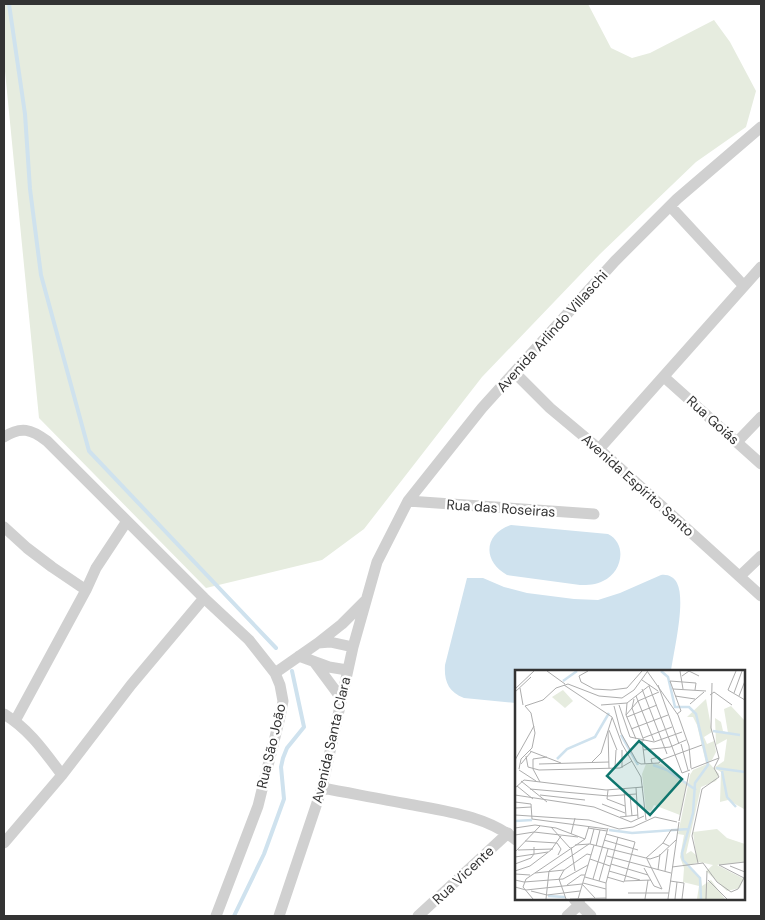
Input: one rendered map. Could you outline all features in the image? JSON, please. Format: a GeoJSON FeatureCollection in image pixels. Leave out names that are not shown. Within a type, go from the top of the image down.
{"type":"FeatureCollection","features":[{"type":"Feature","properties":{"kind":"street","name":"Avenida Arlindo Villaschi"},"geometry":{"type":"LineString","coordinates":[[376,562],[408,501],[482,408],[614,261],[670,206],[761,127]]}},
{"type":"Feature","properties":{"kind":"street"},"geometry":{"type":"LineString","coordinates":[[670,206],[744,286]]}},
{"type":"Feature","properties":{"kind":"street"},"geometry":{"type":"LineString","coordinates":[[599,449],[761,267]]}},
{"type":"Feature","properties":{"kind":"street","name":"Avenida Espírito Santo"},"geometry":{"type":"LineString","coordinates":[[514,373],[550,408],[599,449],[761,596]]}},
{"type":"Feature","properties":{"kind":"street","name":"Rua Goiás"},"geometry":{"type":"LineString","coordinates":[[664,376],[761,464]]}},
{"type":"Feature","properties":{"kind":"street"},"geometry":{"type":"LineString","coordinates":[[737,442],[761,417]]}},
{"type":"Feature","properties":{"kind":"street","name":"Rua São João"},"geometry":{"type":"LineString","coordinates":[[4,437],[14,431],[27,430],[37,433],[47,441],[204,598],[250,640],[275,673],[280,685],[283,701],[280,717],[258,806],[216,916]]}},
{"type":"Feature","properties":{"kind":"street","name":"Rua das Roseiras"},"geometry":{"type":"LineString","coordinates":[[408,501],[594,514]]}},
{"type":"Feature","properties":{"kind":"street"},"geometry":{"type":"LineString","coordinates":[[15,721],[96,568],[127,521]]}},
{"type":"Feature","properties":{"kind":"street"},"geometry":{"type":"LineString","coordinates":[[4,527],[27,548],[86,590]]}},
{"type":"Feature","properties":{"kind":"street"},"geometry":{"type":"LineString","coordinates":[[740,576],[761,556]]}},
{"type":"Feature","properties":{"kind":"street","name":"Avenida Santa Clara"},"geometry":{"type":"LineString","coordinates":[[279,916],[322,788],[352,647],[376,562]]}},
{"type":"Feature","properties":{"kind":"street"},"geometry":{"type":"LineString","coordinates":[[4,843],[62,775],[131,685],[204,598]]}},
{"type":"Feature","properties":{"kind":"street"},"geometry":{"type":"LineString","coordinates":[[275,673],[342,624],[366,600]]}},
{"type":"Feature","properties":{"kind":"street"},"geometry":{"type":"LineString","coordinates":[[318,643],[330,642],[352,647]]}},
{"type":"Feature","properties":{"kind":"street"},"geometry":{"type":"LineString","coordinates":[[299,656],[315,663],[347,670]]}},
{"type":"Feature","properties":{"kind":"street"},"geometry":{"type":"LineString","coordinates":[[315,663],[341,698]]}},
{"type":"Feature","properties":{"kind":"street"},"geometry":{"type":"LineString","coordinates":[[4,714],[35,738],[62,775]]}},
{"type":"Feature","properties":{"kind":"street"},"geometry":{"type":"LineString","coordinates":[[322,788],[456,814],[482,821],[512,837]]}},
{"type":"Feature","properties":{"kind":"street","name":"Rua Vicente"},"geometry":{"type":"LineString","coordinates":[[418,916],[512,837]]}},
{"type":"Feature","properties":{"kind":"street"},"geometry":{"type":"LineString","coordinates":[[566,916],[577,902],[591,916]]}},
{"type":"Feature","properties":{"kind":"shaded area"},"geometry":{"type":"Polygon","coordinates":[[[4,4],[588,4],[611,48],[632,58],[650,53],[714,20],[730,42],[756,91],[746,127],[696,162],[600,254],[482,377],[364,529],[322,560],[206,588],[39,418],[4,61],[4,4]]]}},
{"type":"Feature","properties":{"kind":"water"},"geometry":{"type":"Polygon","coordinates":[[[511,525],[608,534],[618,544],[620,558],[618,565],[615,572],[609,577],[589,585],[507,575],[493,563],[490,548],[491,541],[495,535],[511,525]]]}},
{"type":"Feature","properties":{"kind":"water"},"geometry":{"type":"Polygon","coordinates":[[[661,575],[674,579],[677,583],[680,613],[671,670],[515,670],[515,703],[464,698],[454,693],[448,685],[445,676],[445,665],[467,578],[483,578],[504,587],[527,593],[574,599],[598,600],[620,593],[661,575]]]}},
{"type":"Feature","properties":{"kind":"waterway"},"geometry":{"type":"LineString","coordinates":[[9,4],[25,114],[30,189],[41,275],[89,451],[276,648]]}},
{"type":"Feature","properties":{"kind":"waterway"},"geometry":{"type":"LineString","coordinates":[[234,916],[264,854],[284,799],[281,767],[283,758],[287,748],[304,727],[292,671]]}}]}
